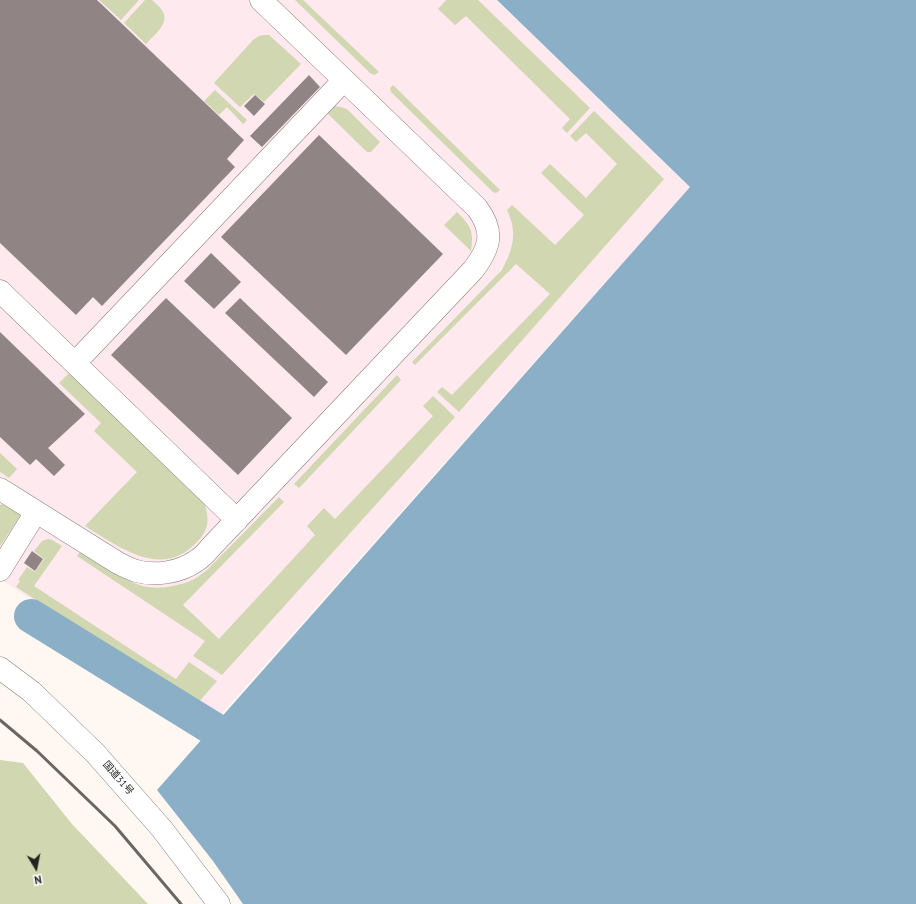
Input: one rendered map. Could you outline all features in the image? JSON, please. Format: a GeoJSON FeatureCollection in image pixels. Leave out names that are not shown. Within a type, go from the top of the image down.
{"type":"FeatureCollection","features":[{"type":"Feature","properties":{"kind":"main road"},"geometry":{"type":"LineString","coordinates":[[0,489],[118,563],[135,571],[165,573],[180,570],[196,561],[210,548],[473,270],[482,258],[487,247],[488,230],[483,215],[261,0]]}},
{"type":"Feature","properties":{"kind":"main road"},"geometry":{"type":"LineString","coordinates":[[75,363],[344,80]]}},
{"type":"Feature","properties":{"kind":"main road"},"geometry":{"type":"LineString","coordinates":[[0,291],[237,520]]}},
{"type":"Feature","properties":{"kind":"main road"},"geometry":{"type":"LineString","coordinates":[[0,570],[36,512]]}},
{"type":"Feature","properties":{"kind":"main road","name":"国道31号"},"geometry":{"type":"LineString","coordinates":[[0,668],[32,692],[95,752],[162,829],[219,904]]}},
{"type":"Feature","properties":{"kind":"shaded area"},"geometry":{"type":"Polygon","coordinates":[[[0,0],[496,0],[690,187],[216,720],[0,579],[0,0]]]}},
{"type":"Feature","properties":{"kind":"green space"},"geometry":{"type":"Polygon","coordinates":[[[99,0],[139,0],[121,20],[99,0]]]}},
{"type":"Feature","properties":{"kind":"green space"},"geometry":{"type":"Polygon","coordinates":[[[145,0],[152,0],[164,14],[161,28],[146,44],[124,23],[145,0]]]}},
{"type":"Feature","properties":{"kind":"green space"},"geometry":{"type":"Polygon","coordinates":[[[295,0],[303,0],[379,72],[374,75],[370,73],[295,0]]]}},
{"type":"Feature","properties":{"kind":"green space"},"geometry":{"type":"Polygon","coordinates":[[[446,0],[478,0],[590,108],[567,133],[562,128],[570,119],[466,16],[455,25],[438,9],[446,0]]]}},
{"type":"Feature","properties":{"kind":"green space"},"geometry":{"type":"Polygon","coordinates":[[[264,35],[269,35],[301,64],[264,102],[254,94],[240,107],[214,83],[253,40],[264,35]]]}},
{"type":"Feature","properties":{"kind":"green space"},"geometry":{"type":"Polygon","coordinates":[[[393,85],[500,190],[496,193],[493,192],[391,92],[390,88],[393,85]]]}},
{"type":"Feature","properties":{"kind":"green space"},"geometry":{"type":"Polygon","coordinates":[[[215,90],[247,120],[243,124],[227,107],[219,115],[204,101],[215,90]]]}},
{"type":"Feature","properties":{"kind":"green space"},"geometry":{"type":"Polygon","coordinates":[[[333,106],[347,109],[380,142],[371,152],[367,152],[326,112],[333,106]]]}},
{"type":"Feature","properties":{"kind":"green space"},"geometry":{"type":"Polygon","coordinates":[[[594,111],[664,179],[459,412],[437,392],[442,387],[452,395],[550,294],[516,264],[415,365],[412,362],[502,270],[509,255],[513,241],[512,226],[507,210],[512,205],[555,245],[584,215],[541,173],[550,164],[586,198],[617,164],[586,133],[576,142],[570,136],[594,111]]]}},
{"type":"Feature","properties":{"kind":"green space"},"geometry":{"type":"Polygon","coordinates":[[[457,212],[466,221],[472,234],[471,251],[444,225],[457,212]]]}},
{"type":"Feature","properties":{"kind":"green space"},"geometry":{"type":"Polygon","coordinates":[[[69,373],[204,503],[208,519],[204,533],[197,542],[184,553],[170,558],[155,559],[141,556],[112,543],[85,526],[137,472],[94,431],[101,423],[59,383],[69,373]]]}},
{"type":"Feature","properties":{"kind":"green space"},"geometry":{"type":"Polygon","coordinates":[[[397,375],[401,380],[299,488],[294,484],[397,375]]]}},
{"type":"Feature","properties":{"kind":"green space"},"geometry":{"type":"Polygon","coordinates":[[[433,396],[455,417],[222,675],[193,656],[205,641],[77,556],[80,552],[122,578],[140,585],[159,588],[180,584],[196,578],[206,571],[279,497],[284,502],[183,605],[219,639],[315,535],[307,526],[324,508],[335,519],[433,416],[423,406],[433,396]]]}},
{"type":"Feature","properties":{"kind":"green space"},"geometry":{"type":"Polygon","coordinates":[[[0,453],[17,469],[9,478],[0,472],[0,453]]]}},
{"type":"Feature","properties":{"kind":"green space"},"geometry":{"type":"Polygon","coordinates":[[[4,504],[19,513],[20,516],[0,546],[0,505],[4,504]]]}},
{"type":"Feature","properties":{"kind":"green space"},"geometry":{"type":"Polygon","coordinates":[[[48,539],[62,546],[34,586],[176,679],[189,662],[217,681],[197,704],[16,587],[20,581],[18,580],[27,567],[35,572],[44,559],[34,551],[42,541],[48,539]]]}},
{"type":"Feature","properties":{"kind":"green space"},"geometry":{"type":"Polygon","coordinates":[[[0,760],[23,763],[72,824],[148,904],[0,904],[0,760]]]}},
{"type":"Feature","properties":{"kind":"water"},"geometry":{"type":"Polygon","coordinates":[[[497,0],[916,0],[916,904],[243,904],[213,861],[157,790],[690,187],[497,0]]]}},
{"type":"Feature","properties":{"kind":"building"},"geometry":{"type":"Polygon","coordinates":[[[0,0],[97,0],[244,140],[227,159],[235,167],[102,306],[93,297],[76,315],[0,243],[0,0]]]}},
{"type":"Feature","properties":{"kind":"building"},"geometry":{"type":"Polygon","coordinates":[[[309,75],[320,87],[262,147],[250,136],[309,75]]]}},
{"type":"Feature","properties":{"kind":"building"},"geometry":{"type":"Polygon","coordinates":[[[255,95],[265,104],[254,116],[244,106],[255,95]]]}},
{"type":"Feature","properties":{"kind":"building"},"geometry":{"type":"Polygon","coordinates":[[[319,135],[443,254],[346,355],[221,237],[319,135]]]}},
{"type":"Feature","properties":{"kind":"building"},"geometry":{"type":"Polygon","coordinates":[[[211,253],[241,282],[214,309],[184,281],[211,253]]]}},
{"type":"Feature","properties":{"kind":"building"},"geometry":{"type":"Polygon","coordinates":[[[166,298],[292,418],[238,475],[111,355],[166,298]]]}},
{"type":"Feature","properties":{"kind":"building"},"geometry":{"type":"Polygon","coordinates":[[[240,298],[328,382],[314,397],[225,313],[240,298]]]}},
{"type":"Feature","properties":{"kind":"building"},"geometry":{"type":"Polygon","coordinates":[[[0,332],[85,414],[48,448],[65,465],[54,476],[36,459],[30,465],[0,437],[0,332]]]}},
{"type":"Feature","properties":{"kind":"building"},"geometry":{"type":"Polygon","coordinates":[[[32,551],[43,559],[35,571],[24,563],[32,551]]]}},
{"type":"Feature","properties":{"kind":"waterway"},"geometry":{"type":"LineString","coordinates":[[31,616],[222,734]]}},
{"type":"Feature","properties":{"kind":"railway"},"geometry":{"type":"LineString","coordinates":[[0,720],[37,751],[115,826],[181,904]]}}]}
